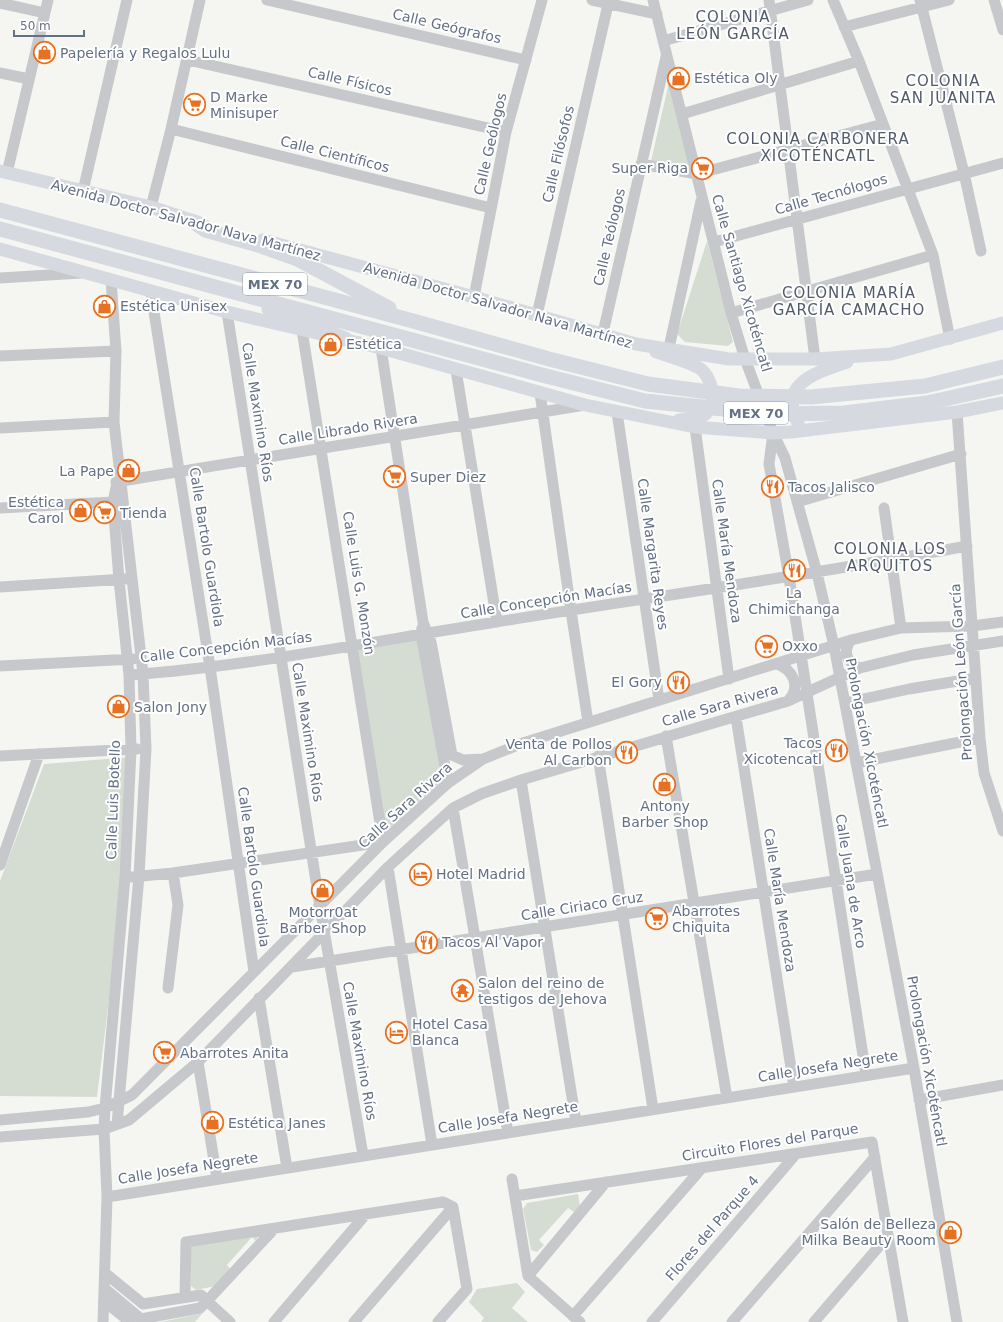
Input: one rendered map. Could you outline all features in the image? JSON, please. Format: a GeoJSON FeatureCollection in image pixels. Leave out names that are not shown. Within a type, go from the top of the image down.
{"type":"FeatureCollection","features":[{"type":"Feature","properties":{"kind":"highway","name":"MEX 70"},"geometry":{"type":"LineString","coordinates":[[0,210],[549,359],[648,384],[739,396],[811,397],[925,386],[1003,367]]}},
{"type":"Feature","properties":{"kind":"highway"},"geometry":{"type":"LineString","coordinates":[[194,222],[204,230],[258,245],[297,259],[413,321]]}},
{"type":"Feature","properties":{"kind":"highway","name":"MEX 70"},"geometry":{"type":"LineString","coordinates":[[0,229],[542,375],[645,401],[771,414],[811,414],[880,409],[927,403],[1003,386]]}},
{"type":"Feature","properties":{"kind":"highway"},"geometry":{"type":"LineString","coordinates":[[236,292],[258,305],[345,339]]}},
{"type":"Feature","properties":{"kind":"main road","name":"Avenida Doctor Salvador Nava Martínez"},"geometry":{"type":"LineString","coordinates":[[3,172],[151,207],[194,222],[474,297],[603,333],[636,344],[729,358],[815,359],[891,354],[950,339],[1003,323]]}},
{"type":"Feature","properties":{"kind":"main road"},"geometry":{"type":"LineString","coordinates":[[0,249],[152,293],[381,348],[585,405],[695,427],[773,433],[839,427],[957,412],[1003,403]]}},
{"type":"Feature","properties":{"kind":"main road"},"geometry":{"type":"LineString","coordinates":[[636,344],[700,369],[708,378],[714,394],[709,410],[701,417],[665,421]]}},
{"type":"Feature","properties":{"kind":"main road"},"geometry":{"type":"LineString","coordinates":[[839,427],[800,424],[797,422],[792,406],[796,390],[804,379],[819,371],[864,356]]}},
{"type":"Feature","properties":{"kind":"street"},"geometry":{"type":"LineString","coordinates":[[3,172],[29,79],[48,0]]}},
{"type":"Feature","properties":{"kind":"street"},"geometry":{"type":"LineString","coordinates":[[83,191],[127,0]]}},
{"type":"Feature","properties":{"kind":"street"},"geometry":{"type":"LineString","coordinates":[[151,207],[188,60],[200,0]]}},
{"type":"Feature","properties":{"kind":"street","name":"Calle Geógrafos"},"geometry":{"type":"LineString","coordinates":[[267,0],[526,60]]}},
{"type":"Feature","properties":{"kind":"street","name":"Calle Geólogos"},"geometry":{"type":"LineString","coordinates":[[474,297],[506,132],[542,0]]}},
{"type":"Feature","properties":{"kind":"street"},"geometry":{"type":"LineString","coordinates":[[592,0],[609,2],[656,14]]}},
{"type":"Feature","properties":{"kind":"street","name":"Calle Santiago Xicoténcatl"},"geometry":{"type":"LineString","coordinates":[[653,0],[698,174],[702,199],[731,313],[745,359],[773,433]]}},
{"type":"Feature","properties":{"kind":"street"},"geometry":{"type":"LineString","coordinates":[[663,41],[770,6],[808,0]]}},
{"type":"Feature","properties":{"kind":"street"},"geometry":{"type":"LineString","coordinates":[[833,0],[859,61],[906,188],[933,255],[950,339]]}},
{"type":"Feature","properties":{"kind":"street"},"geometry":{"type":"LineString","coordinates":[[844,27],[921,3],[949,0]]}},
{"type":"Feature","properties":{"kind":"street"},"geometry":{"type":"LineString","coordinates":[[994,0],[1003,30]]}},
{"type":"Feature","properties":{"kind":"street","name":"Calle Filósofos"},"geometry":{"type":"LineString","coordinates":[[537,315],[609,2]]}},
{"type":"Feature","properties":{"kind":"street"},"geometry":{"type":"LineString","coordinates":[[0,3],[45,14]]}},
{"type":"Feature","properties":{"kind":"street"},"geometry":{"type":"LineString","coordinates":[[921,3],[964,173],[981,251]]}},
{"type":"Feature","properties":{"kind":"street"},"geometry":{"type":"LineString","coordinates":[[770,6],[787,150],[815,359]]}},
{"type":"Feature","properties":{"kind":"street","name":"Calle Teólogos"},"geometry":{"type":"LineString","coordinates":[[603,333],[667,55]]}},
{"type":"Feature","properties":{"kind":"street","name":"Calle Físicos"},"geometry":{"type":"LineString","coordinates":[[188,60],[506,132]]}},
{"type":"Feature","properties":{"kind":"street"},"geometry":{"type":"LineString","coordinates":[[682,114],[859,61]]}},
{"type":"Feature","properties":{"kind":"street"},"geometry":{"type":"LineString","coordinates":[[0,73],[29,79]]}},
{"type":"Feature","properties":{"kind":"street"},"geometry":{"type":"LineString","coordinates":[[641,164],[698,174],[883,124]]}},
{"type":"Feature","properties":{"kind":"street","name":"Calle Científicos"},"geometry":{"type":"LineString","coordinates":[[171,129],[491,208]]}},
{"type":"Feature","properties":{"kind":"street","name":"Calle Tecnólogos"},"geometry":{"type":"LineString","coordinates":[[714,242],[797,220],[906,188],[1003,163]]}},
{"type":"Feature","properties":{"kind":"street"},"geometry":{"type":"LineString","coordinates":[[669,348],[702,199]]}},
{"type":"Feature","properties":{"kind":"street"},"geometry":{"type":"LineString","coordinates":[[731,313],[933,255]]}},
{"type":"Feature","properties":{"kind":"street"},"geometry":{"type":"LineString","coordinates":[[0,278],[85,273]]}},
{"type":"Feature","properties":{"kind":"street","name":"Calle Luis Botello"},"geometry":{"type":"LineString","coordinates":[[111,280],[116,351],[114,422],[118,479],[143,674],[146,749],[139,876],[117,1124]]}},
{"type":"Feature","properties":{"kind":"street","name":"Calle Bartolo Guardiola"},"geometry":{"type":"LineString","coordinates":[[152,293],[210,667],[237,863],[254,972]]}},
{"type":"Feature","properties":{"kind":"street","name":"Calle Maximino Ríos"},"geometry":{"type":"LineString","coordinates":[[226,312],[282,656],[311,853],[363,1156]]}},
{"type":"Feature","properties":{"kind":"street","name":"Calle Luis G. Monzón"},"geometry":{"type":"LineString","coordinates":[[302,330],[354,646],[383,842]]}},
{"type":"Feature","properties":{"kind":"street"},"geometry":{"type":"LineString","coordinates":[[381,348],[448,783]]}},
{"type":"Feature","properties":{"kind":"street"},"geometry":{"type":"LineString","coordinates":[[0,356],[116,351]]}},
{"type":"Feature","properties":{"kind":"street"},"geometry":{"type":"LineString","coordinates":[[456,370],[497,622]]}},
{"type":"Feature","properties":{"kind":"street"},"geometry":{"type":"LineString","coordinates":[[540,393],[588,722]]}},
{"type":"Feature","properties":{"kind":"street","name":"Calle Librado Rivera"},"geometry":{"type":"LineString","coordinates":[[118,479],[180,472],[466,426],[585,405]]}},
{"type":"Feature","properties":{"kind":"street","name":"Calle Margarita Reyes"},"geometry":{"type":"LineString","coordinates":[[617,412],[659,700]]}},
{"type":"Feature","properties":{"kind":"street","name":"Prolongación León García"},"geometry":{"type":"LineString","coordinates":[[957,412],[980,738],[984,773],[1003,832]]}},
{"type":"Feature","properties":{"kind":"street"},"geometry":{"type":"LineString","coordinates":[[0,428],[114,422]]}},
{"type":"Feature","properties":{"kind":"street","name":"Calle María Mendoza"},"geometry":{"type":"LineString","coordinates":[[695,427],[729,679]]}},
{"type":"Feature","properties":{"kind":"street"},"geometry":{"type":"LineString","coordinates":[[773,433],[769,464],[789,577],[806,692]]}},
{"type":"Feature","properties":{"kind":"street","name":"Prolongación Xicoténcatl"},"geometry":{"type":"LineString","coordinates":[[773,433],[785,458],[817,573],[834,646],[914,1068],[957,1322]]}},
{"type":"Feature","properties":{"kind":"street"},"geometry":{"type":"LineString","coordinates":[[797,502],[961,454]]}},
{"type":"Feature","properties":{"kind":"street","name":"Calle Luis Botello"},"geometry":{"type":"LineString","coordinates":[[103,1322],[107,1197],[104,1128],[125,877],[131,750],[129,675],[126,659],[113,502],[118,479]]}},
{"type":"Feature","properties":{"kind":"street"},"geometry":{"type":"LineString","coordinates":[[0,508],[113,502]]}},
{"type":"Feature","properties":{"kind":"street"},"geometry":{"type":"LineString","coordinates":[[884,508],[890,560],[901,628]]}},
{"type":"Feature","properties":{"kind":"street","name":"Calle Concepción Macías"},"geometry":{"type":"LineString","coordinates":[[129,675],[210,667],[354,646],[497,622],[817,573],[967,546]]}},
{"type":"Feature","properties":{"kind":"street"},"geometry":{"type":"LineString","coordinates":[[0,587],[119,580],[130,578]]}},
{"type":"Feature","properties":{"kind":"street","name":"Calle Sara Rivera"},"geometry":{"type":"LineString","coordinates":[[0,1120],[88,1112],[105,1108],[132,1095],[383,842],[448,783],[483,759],[509,748],[659,700],[777,664],[802,661],[851,640],[901,628],[972,626],[1003,622]]}},
{"type":"Feature","properties":{"kind":"street"},"geometry":{"type":"LineString","coordinates":[[424,634],[431,642],[452,755],[463,760],[483,759]]}},
{"type":"Feature","properties":{"kind":"street"},"geometry":{"type":"LineString","coordinates":[[851,640],[846,650],[847,658],[853,665],[860,668]]}},
{"type":"Feature","properties":{"kind":"street","name":"Calle Sara Rivera"},"geometry":{"type":"LineString","coordinates":[[0,1138],[104,1128],[129,1120],[198,1062],[388,867],[452,808],[482,794],[521,780],[788,701],[860,668],[913,655],[1003,641]]}},
{"type":"Feature","properties":{"kind":"street"},"geometry":{"type":"LineString","coordinates":[[0,666],[141,658]]}},
{"type":"Feature","properties":{"kind":"street"},"geometry":{"type":"LineString","coordinates":[[825,683],[835,673],[836,659]]}},
{"type":"Feature","properties":{"kind":"street"},"geometry":{"type":"LineString","coordinates":[[802,661],[811,680],[825,683],[837,692],[845,703],[909,689],[976,678]]}},
{"type":"Feature","properties":{"kind":"street"},"geometry":{"type":"LineString","coordinates":[[777,664],[790,671],[794,680],[795,690],[788,701]]}},
{"type":"Feature","properties":{"kind":"street","name":"Calle Juana de Arco"},"geometry":{"type":"LineString","coordinates":[[806,692],[866,1075]]}},
{"type":"Feature","properties":{"kind":"street","name":"Calle María Mendoza"},"geometry":{"type":"LineString","coordinates":[[736,717],[794,1087]]}},
{"type":"Feature","properties":{"kind":"street"},"geometry":{"type":"LineString","coordinates":[[666,736],[727,1098]]}},
{"type":"Feature","properties":{"kind":"street"},"geometry":{"type":"LineString","coordinates":[[856,763],[980,738]]}},
{"type":"Feature","properties":{"kind":"street"},"geometry":{"type":"LineString","coordinates":[[0,756],[146,749]]}},
{"type":"Feature","properties":{"kind":"street"},"geometry":{"type":"LineString","coordinates":[[0,865],[39,754]]}},
{"type":"Feature","properties":{"kind":"street"},"geometry":{"type":"LineString","coordinates":[[598,756],[653,1109]]}},
{"type":"Feature","properties":{"kind":"street"},"geometry":{"type":"LineString","coordinates":[[521,780],[576,1122]]}},
{"type":"Feature","properties":{"kind":"street"},"geometry":{"type":"LineString","coordinates":[[452,808],[508,1132]]}},
{"type":"Feature","properties":{"kind":"street"},"geometry":{"type":"LineString","coordinates":[[0,835],[12,834]]}},
{"type":"Feature","properties":{"kind":"street"},"geometry":{"type":"LineString","coordinates":[[125,877],[173,873],[383,842]]}},
{"type":"Feature","properties":{"kind":"street"},"geometry":{"type":"LineString","coordinates":[[388,867],[432,1145]]}},
{"type":"Feature","properties":{"kind":"street"},"geometry":{"type":"LineString","coordinates":[[168,988],[178,905],[173,873]]}},
{"type":"Feature","properties":{"kind":"street","name":"Calle Ciriaco Cruz"},"geometry":{"type":"LineString","coordinates":[[292,966],[877,874]]}},
{"type":"Feature","properties":{"kind":"street"},"geometry":{"type":"LineString","coordinates":[[259,998],[287,1168]]}},
{"type":"Feature","properties":{"kind":"street"},"geometry":{"type":"LineString","coordinates":[[198,1062],[217,1179]]}},
{"type":"Feature","properties":{"kind":"street","name":"Calle Josefa Negrete"},"geometry":{"type":"LineString","coordinates":[[107,1197],[914,1068]]}},
{"type":"Feature","properties":{"kind":"street"},"geometry":{"type":"LineString","coordinates":[[919,1100],[1003,1086]]}},
{"type":"Feature","properties":{"kind":"street","name":"Circuito Flores del Parque"},"geometry":{"type":"LineString","coordinates":[[515,1196],[872,1142],[900,1319]]}},
{"type":"Feature","properties":{"kind":"street","name":"Flores del Parque 4"},"geometry":{"type":"LineString","coordinates":[[652,1322],[796,1154]]}},
{"type":"Feature","properties":{"kind":"street"},"geometry":{"type":"LineString","coordinates":[[732,1322],[875,1157]]}},
{"type":"Feature","properties":{"kind":"street"},"geometry":{"type":"LineString","coordinates":[[512,1179],[528,1276],[576,1319],[702,1168]]}},
{"type":"Feature","properties":{"kind":"street"},"geometry":{"type":"LineString","coordinates":[[528,1276],[606,1182]]}},
{"type":"Feature","properties":{"kind":"street"},"geometry":{"type":"LineString","coordinates":[[185,1297],[186,1242],[443,1202],[452,1207]]}},
{"type":"Feature","properties":{"kind":"street"},"geometry":{"type":"LineString","coordinates":[[354,1322],[452,1207]]}},
{"type":"Feature","properties":{"kind":"street"},"geometry":{"type":"LineString","coordinates":[[438,1322],[466,1290],[452,1207]]}},
{"type":"Feature","properties":{"kind":"street"},"geometry":{"type":"LineString","coordinates":[[274,1322],[366,1214]]}},
{"type":"Feature","properties":{"kind":"street"},"geometry":{"type":"LineString","coordinates":[[104,1288],[141,1319],[200,1308],[274,1228]]}},
{"type":"Feature","properties":{"kind":"street"},"geometry":{"type":"LineString","coordinates":[[814,1322],[888,1236]]}},
{"type":"Feature","properties":{"kind":"street"},"geometry":{"type":"LineString","coordinates":[[105,1273],[143,1304],[201,1295],[230,1322]]}},
{"type":"Feature","properties":{"kind":"street"},"geometry":{"type":"LineString","coordinates":[[104,1301],[130,1322]]}},
{"type":"Feature","properties":{"kind":"shaded area"},"geometry":{"type":"Polygon","coordinates":[[[669,82],[690,169],[651,161],[669,82]]]}},
{"type":"Feature","properties":{"kind":"shaded area"},"geometry":{"type":"Polygon","coordinates":[[[707,241],[733,342],[728,346],[685,342],[677,334],[707,241]]]}},
{"type":"Feature","properties":{"kind":"shaded area"},"geometry":{"type":"Polygon","coordinates":[[[421,635],[445,782],[385,837],[354,646],[421,635]]]}},
{"type":"Feature","properties":{"kind":"shaded area"},"geometry":{"type":"Polygon","coordinates":[[[131,757],[124,877],[97,1097],[0,1096],[0,881],[44,764],[131,757]]]}},
{"type":"Feature","properties":{"kind":"shaded area"},"geometry":{"type":"Polygon","coordinates":[[[578,1194],[580,1206],[574,1212],[568,1208],[539,1240],[544,1245],[537,1252],[531,1250],[523,1209],[527,1203],[578,1194]]]}},
{"type":"Feature","properties":{"kind":"shaded area"},"geometry":{"type":"Polygon","coordinates":[[[258,1236],[256,1241],[252,1237],[227,1265],[231,1270],[216,1286],[196,1290],[191,1286],[191,1246],[258,1236]]]}},
{"type":"Feature","properties":{"kind":"shaded area"},"geometry":{"type":"Polygon","coordinates":[[[517,1283],[525,1292],[512,1308],[528,1322],[481,1322],[484,1318],[469,1302],[477,1289],[517,1283]]]}},
{"type":"Feature","properties":{"kind":"shaded area"},"geometry":{"type":"Polygon","coordinates":[[[203,1313],[195,1322],[161,1322],[203,1313]]]}},
{"type":"Feature","properties":{"kind":"place","name":"Papelería y Regalos Lulu"},"geometry":{"type":"Point","coordinates":[44,53]}},
{"type":"Feature","properties":{"kind":"place","name":"Estética Oly"},"geometry":{"type":"Point","coordinates":[678,78]}},
{"type":"Feature","properties":{"kind":"place","name":"D Marke Minisuper"},"geometry":{"type":"Point","coordinates":[195,105]}},
{"type":"Feature","properties":{"kind":"place","name":"Super Riga"},"geometry":{"type":"Point","coordinates":[703,168]}},
{"type":"Feature","properties":{"kind":"place","name":"Estética Unisex"},"geometry":{"type":"Point","coordinates":[105,306]}},
{"type":"Feature","properties":{"kind":"place","name":"Estética"},"geometry":{"type":"Point","coordinates":[330,344]}},
{"type":"Feature","properties":{"kind":"place","name":"La Pape"},"geometry":{"type":"Point","coordinates":[129,471]}},
{"type":"Feature","properties":{"kind":"place","name":"Super Diez"},"geometry":{"type":"Point","coordinates":[394,477]}},
{"type":"Feature","properties":{"kind":"place","name":"Tacos Jalisco"},"geometry":{"type":"Point","coordinates":[773,487]}},
{"type":"Feature","properties":{"kind":"place","name":"Estética Carol"},"geometry":{"type":"Point","coordinates":[80,510]}},
{"type":"Feature","properties":{"kind":"place","name":"Tienda"},"geometry":{"type":"Point","coordinates":[104,513]}},
{"type":"Feature","properties":{"kind":"place","name":"La Chimichanga"},"geometry":{"type":"Point","coordinates":[794,571]}},
{"type":"Feature","properties":{"kind":"place","name":"Oxxo"},"geometry":{"type":"Point","coordinates":[766,646]}},
{"type":"Feature","properties":{"kind":"place","name":"El Gory"},"geometry":{"type":"Point","coordinates":[678,682]}},
{"type":"Feature","properties":{"kind":"place","name":"Salon Jony"},"geometry":{"type":"Point","coordinates":[118,707]}},
{"type":"Feature","properties":{"kind":"place","name":"Tacos Xicotencatl"},"geometry":{"type":"Point","coordinates":[837,751]}},
{"type":"Feature","properties":{"kind":"place","name":"Venta de Pollos Al Carbon"},"geometry":{"type":"Point","coordinates":[627,752]}},
{"type":"Feature","properties":{"kind":"place","name":"Antony Barber Shop"},"geometry":{"type":"Point","coordinates":[665,784]}},
{"type":"Feature","properties":{"kind":"place","name":"Hotel Madrid"},"geometry":{"type":"Point","coordinates":[420,874]}},
{"type":"Feature","properties":{"kind":"place","name":"Motorr0at Barber Shop"},"geometry":{"type":"Point","coordinates":[323,890]}},
{"type":"Feature","properties":{"kind":"place","name":"Abarrotes Chiquita"},"geometry":{"type":"Point","coordinates":[657,919]}},
{"type":"Feature","properties":{"kind":"place","name":"Tacos Al Vapor"},"geometry":{"type":"Point","coordinates":[426,942]}},
{"type":"Feature","properties":{"kind":"place","name":"Salon del reino de testigos de Jehova"},"geometry":{"type":"Point","coordinates":[463,991]}},
{"type":"Feature","properties":{"kind":"place","name":"Hotel Casa Blanca"},"geometry":{"type":"Point","coordinates":[396,1032]}},
{"type":"Feature","properties":{"kind":"place","name":"Abarrotes Anita"},"geometry":{"type":"Point","coordinates":[165,1053]}},
{"type":"Feature","properties":{"kind":"place","name":"Estética Janes"},"geometry":{"type":"Point","coordinates":[213,1123]}},
{"type":"Feature","properties":{"kind":"place","name":"Salón de Belleza Milka Beauty Room"},"geometry":{"type":"Point","coordinates":[951,1232]}},
{"type":"Feature","properties":{"kind":"district","name":"COLONIA LEÓN GARCÍA"},"geometry":{"type":"Point","coordinates":[733,26]}},
{"type":"Feature","properties":{"kind":"district","name":"COLONIA SAN JUANITA"},"geometry":{"type":"Point","coordinates":[943,90]}},
{"type":"Feature","properties":{"kind":"district","name":"COLONIA CARBONERA XICOTÉNCATL"},"geometry":{"type":"Point","coordinates":[818,148]}},
{"type":"Feature","properties":{"kind":"district","name":"COLONIA MARÍA GARCÍA CAMACHO"},"geometry":{"type":"Point","coordinates":[849,302]}},
{"type":"Feature","properties":{"kind":"district","name":"COLONIA LOS ARQUITOS"},"geometry":{"type":"Point","coordinates":[890,558]}}]}
